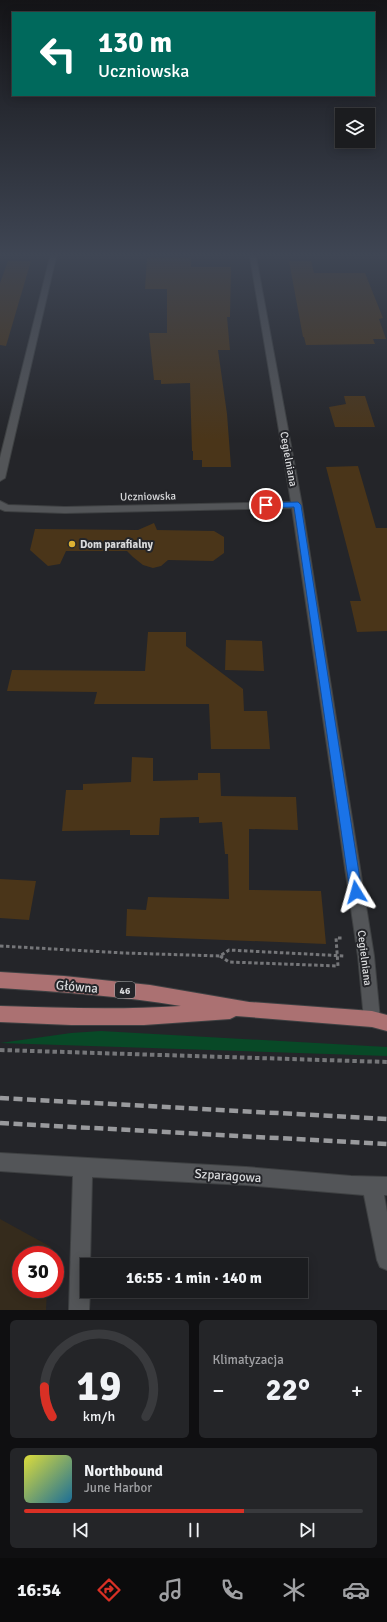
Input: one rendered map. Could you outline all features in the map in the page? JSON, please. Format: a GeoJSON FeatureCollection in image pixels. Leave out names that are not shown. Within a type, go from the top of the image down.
{"type":"FeatureCollection","features":[{"type":"Feature","properties":{"kind":"main road","name":"Główna"},"geometry":{"type":"LineString","coordinates":[[0,980],[64,984],[150,993],[249,1010],[382,1019]]}},
{"type":"Feature","properties":{"kind":"main road","name":"Główna"},"geometry":{"type":"LineString","coordinates":[[0,1014],[71,1017],[144,1017],[249,1010]]}},
{"type":"Feature","properties":{"kind":"street"},"geometry":{"type":"LineString","coordinates":[[0,478],[38,318]]}},
{"type":"Feature","properties":{"kind":"street","name":"Cegielniana"},"geometry":{"type":"LineString","coordinates":[[264,318],[298,505],[363,939],[382,1019]]}},
{"type":"Feature","properties":{"kind":"street","name":"Uczniowska"},"geometry":{"type":"LineString","coordinates":[[0,504],[5,508],[65,510],[298,505]]}},
{"type":"Feature","properties":{"kind":"street","name":"Szparagowa"},"geometry":{"type":"LineString","coordinates":[[0,1162],[239,1175],[351,1185],[380,1185],[387,1260]]}},
{"type":"Feature","properties":{"kind":"street"},"geometry":{"type":"LineString","coordinates":[[79,1310],[83,1166]]}},
{"type":"Feature","properties":{"kind":"path"},"geometry":{"type":"LineString","coordinates":[[0,946],[124,953],[220,956],[229,962],[338,966],[336,938],[348,938]]}},
{"type":"Feature","properties":{"kind":"path"},"geometry":{"type":"LineString","coordinates":[[220,956],[229,950],[349,956]]}},
{"type":"Feature","properties":{"kind":"path"},"geometry":{"type":"LineString","coordinates":[[0,1050],[387,1062]]}},
{"type":"Feature","properties":{"kind":"shaded area"},"geometry":{"type":"Polygon","coordinates":[[[0,1219],[49,1246],[12,1246],[12,1298],[47,1298],[46,1310],[0,1310],[0,1219]]]}},
{"type":"Feature","properties":{"kind":"green space"},"geometry":{"type":"Polygon","coordinates":[[[101,1031],[387,1047],[387,1056],[0,1043],[71,1033],[101,1031]]]}},
{"type":"Feature","properties":{"kind":"building"},"geometry":{"type":"Polygon","coordinates":[[[0,318],[14,318],[6,346],[0,345],[0,318]]]}},
{"type":"Feature","properties":{"kind":"building"},"geometry":{"type":"Polygon","coordinates":[[[167,318],[227,318],[230,350],[218,350],[227,414],[231,467],[202,467],[202,460],[193,460],[190,383],[161,384],[161,380],[154,380],[149,333],[167,333],[167,318]]]}},
{"type":"Feature","properties":{"kind":"building"},"geometry":{"type":"Polygon","coordinates":[[[300,318],[382,318],[379,319],[386,339],[373,339],[375,344],[306,345],[300,318]]]}},
{"type":"Feature","properties":{"kind":"building"},"geometry":{"type":"Polygon","coordinates":[[[344,396],[365,396],[375,427],[335,427],[329,407],[346,404],[344,396]]]}},
{"type":"Feature","properties":{"kind":"building"},"geometry":{"type":"Polygon","coordinates":[[[358,466],[376,528],[387,528],[387,631],[357,632],[350,601],[361,601],[326,467],[358,466]]]}},
{"type":"Feature","properties":{"kind":"building"},"geometry":{"type":"Polygon","coordinates":[[[154,523],[157,530],[214,531],[224,537],[224,553],[213,561],[168,560],[161,566],[153,568],[143,565],[127,551],[66,551],[60,564],[48,566],[30,550],[35,529],[138,530],[154,523]]]}},
{"type":"Feature","properties":{"kind":"building"},"geometry":{"type":"Polygon","coordinates":[[[148,632],[186,632],[186,646],[243,689],[244,711],[267,711],[270,749],[211,749],[209,704],[94,704],[97,692],[7,691],[12,670],[145,671],[148,632]]]}},
{"type":"Feature","properties":{"kind":"building"},"geometry":{"type":"Polygon","coordinates":[[[226,640],[262,641],[264,671],[225,670],[226,640]]]}},
{"type":"Feature","properties":{"kind":"building"},"geometry":{"type":"Polygon","coordinates":[[[132,757],[153,758],[153,781],[198,780],[198,773],[220,773],[221,796],[296,797],[298,830],[249,829],[249,890],[321,891],[326,944],[126,936],[127,909],[146,910],[148,897],[229,899],[228,854],[225,854],[222,822],[199,823],[199,817],[160,818],[159,835],[130,835],[130,830],[62,831],[66,790],[83,790],[83,784],[131,782],[132,757]]]}},
{"type":"Feature","properties":{"kind":"building"},"geometry":{"type":"Polygon","coordinates":[[[0,879],[36,881],[29,920],[0,918],[0,879]]]}},
{"type":"Feature","properties":{"kind":"railway"},"geometry":{"type":"LineString","coordinates":[[0,1098],[387,1119]]}},
{"type":"Feature","properties":{"kind":"railway"},"geometry":{"type":"LineString","coordinates":[[0,1123],[387,1144]]}},
{"type":"Feature","properties":{"kind":"place","name":"Dom parafialny"},"geometry":{"type":"Point","coordinates":[72,544]}},
{"type":"Feature","properties":{"kind":"route"},"geometry":{"type":"LineString","coordinates":[[266,505],[298,505],[356,892]]}}]}
